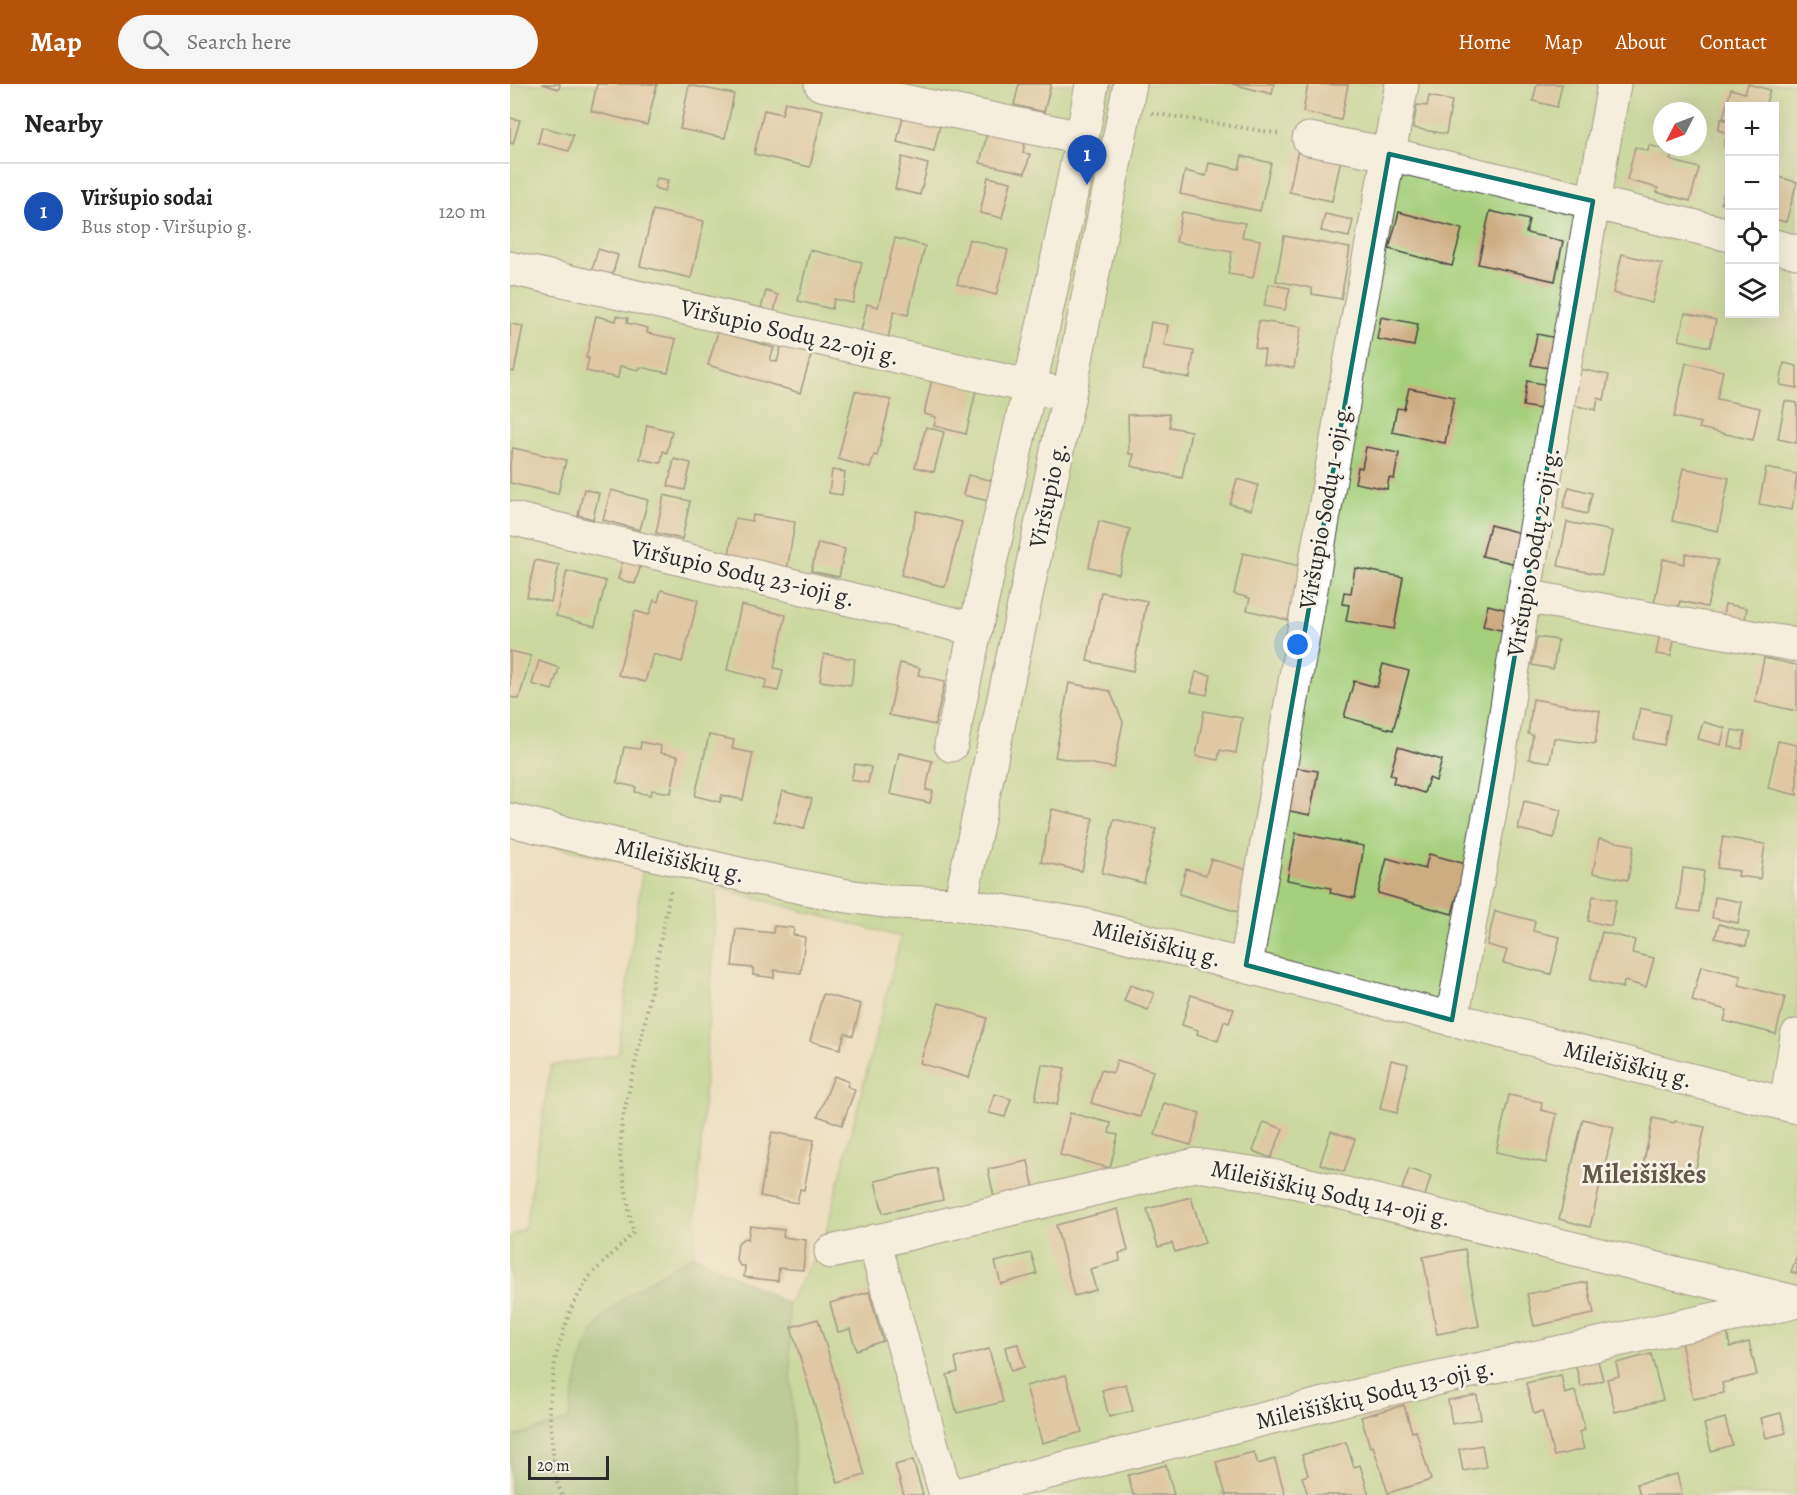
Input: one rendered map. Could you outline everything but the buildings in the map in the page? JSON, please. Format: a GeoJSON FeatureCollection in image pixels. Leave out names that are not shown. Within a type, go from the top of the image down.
{"type":"FeatureCollection","features":[{"type":"Feature","properties":{"kind":"street"},"geometry":{"type":"LineString","coordinates":[[821,84],[1082,138]]}},
{"type":"Feature","properties":{"kind":"street"},"geometry":{"type":"LineString","coordinates":[[951,745],[1092,84]]}},
{"type":"Feature","properties":{"kind":"street","name":"Viršupio Sodų 1-oji g."},"geometry":{"type":"LineString","coordinates":[[1246,965],[1354,335],[1402,84]]}},
{"type":"Feature","properties":{"kind":"street","name":"Viršupio Sodų 2-oji g."},"geometry":{"type":"LineString","coordinates":[[1452,1020],[1496,778],[1524,596],[1614,84]]}},
{"type":"Feature","properties":{"kind":"street","name":"Viršupio g."},"geometry":{"type":"LineString","coordinates":[[960,904],[1069,395],[1128,97]]}},
{"type":"Feature","properties":{"kind":"street"},"geometry":{"type":"LineString","coordinates":[[1309,139],[1389,154],[1725,234]]}},
{"type":"Feature","properties":{"kind":"street"},"geometry":{"type":"LineString","coordinates":[[1779,247],[1797,252]]}},
{"type":"Feature","properties":{"kind":"street","name":"Viršupio Sodų 22-oji g."},"geometry":{"type":"LineString","coordinates":[[510,268],[1069,395]]}},
{"type":"Feature","properties":{"kind":"street","name":"Viršupio Sodų 23-ioji g."},"geometry":{"type":"LineString","coordinates":[[510,518],[975,629]]}},
{"type":"Feature","properties":{"kind":"street"},"geometry":{"type":"LineString","coordinates":[[1524,596],[1797,645]]}},
{"type":"Feature","properties":{"kind":"street","name":"Mileišiškių g."},"geometry":{"type":"LineString","coordinates":[[510,820],[752,877],[846,896],[891,902],[960,904],[1084,925],[1792,1105]]}},
{"type":"Feature","properties":{"kind":"street"},"geometry":{"type":"LineString","coordinates":[[1792,1105],[1797,1036]]}},
{"type":"Feature","properties":{"kind":"street","name":"Mileišiškių Sodų 14-oji g."},"geometry":{"type":"LineString","coordinates":[[831,1252],[1195,1165],[1272,1176],[1796,1302]]}},
{"type":"Feature","properties":{"kind":"street"},"geometry":{"type":"LineString","coordinates":[[874,1242],[946,1495]]}},
{"type":"Feature","properties":{"kind":"street","name":"Mileišiškių Sodų 13-oji g."},"geometry":{"type":"LineString","coordinates":[[956,1495],[1369,1393],[1796,1302]]}},
{"type":"Feature","properties":{"kind":"path"},"geometry":{"type":"LineString","coordinates":[[1128,97],[1309,139]]}},
{"type":"Feature","properties":{"kind":"path"},"geometry":{"type":"LineString","coordinates":[[562,1495],[555,1477],[549,1404],[556,1356],[571,1308],[589,1277],[633,1233],[620,1156],[622,1120],[644,1026],[677,859]]}},
{"type":"Feature","properties":{"kind":"highlighted area"},"geometry":{"type":"Polygon","coordinates":[[[1389,154],[1593,201],[1452,1020],[1246,965],[1389,154]]]}},
{"type":"Feature","properties":{"kind":"green space"},"geometry":{"type":"Polygon","coordinates":[[[510,84],[1797,84],[1797,1495],[796,1495],[788,1304],[824,1240],[901,937],[717,888],[694,1255],[616,1305],[586,1346],[568,1420],[510,1438],[510,1237],[525,1228],[551,1066],[618,1054],[643,866],[510,837],[510,84]]]}},
{"type":"Feature","properties":{"kind":"green space"},"geometry":{"type":"Polygon","coordinates":[[[694,1255],[788,1304],[796,1495],[510,1495],[510,1438],[568,1420],[586,1347],[604,1317],[617,1304],[647,1282],[694,1255]]]}},
{"type":"Feature","properties":{"kind":"place","name":"Viršupio sodai"},"geometry":{"type":"Point","coordinates":[1087,185]}},
{"type":"Feature","properties":{"kind":"district","name":"Mileišiškės"},"geometry":{"type":"Point","coordinates":[1644,1174]}}]}
